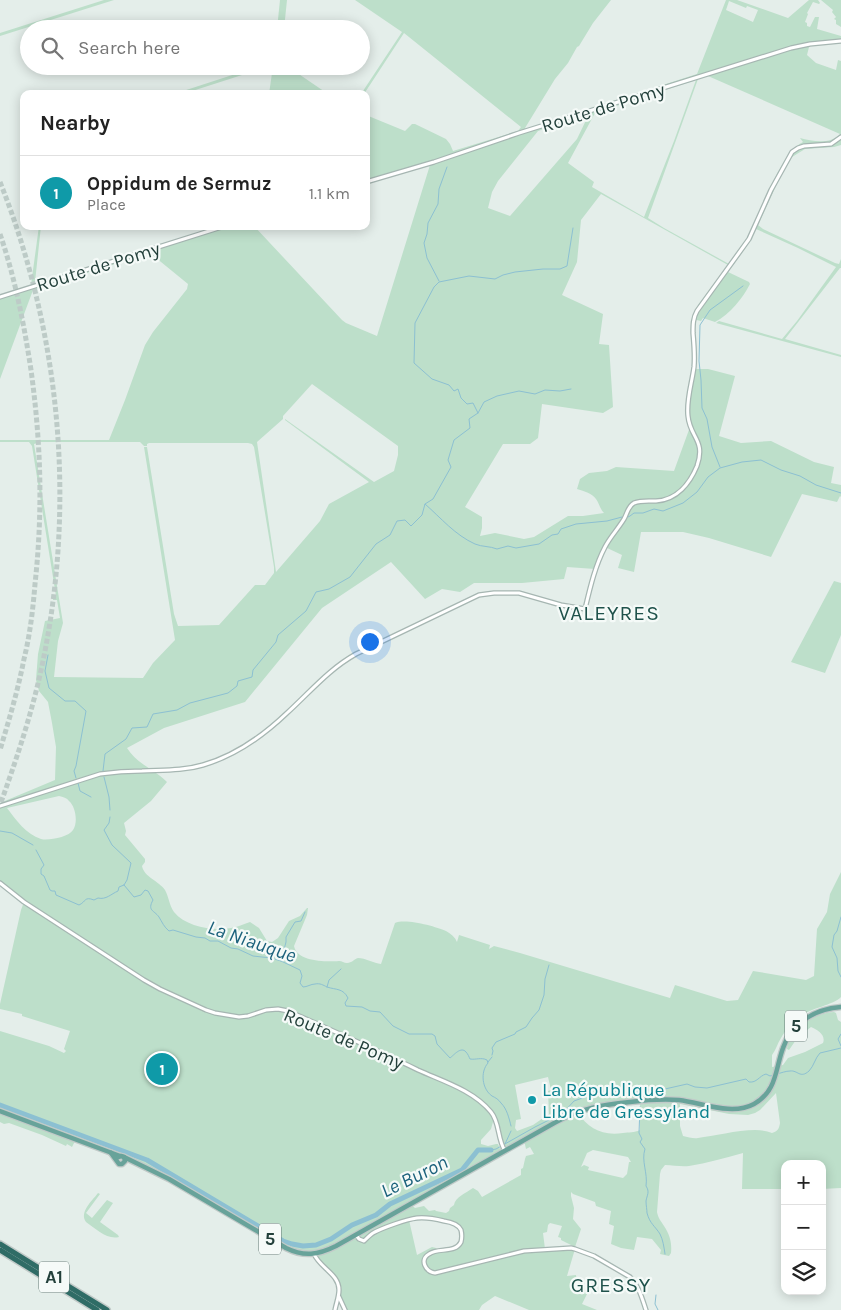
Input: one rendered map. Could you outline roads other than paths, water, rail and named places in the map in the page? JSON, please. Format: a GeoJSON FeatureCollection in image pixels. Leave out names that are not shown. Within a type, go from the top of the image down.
{"type":"FeatureCollection","features":[{"type":"Feature","properties":{"kind":"highway","name":"A1"},"geometry":{"type":"LineString","coordinates":[[0,1244],[107,1310]]}},
{"type":"Feature","properties":{"kind":"highway","name":"A1"},"geometry":{"type":"LineString","coordinates":[[0,1250],[97,1310]]}},
{"type":"Feature","properties":{"kind":"highway"},"geometry":{"type":"LineString","coordinates":[[76,1297],[92,1310]]}},
{"type":"Feature","properties":{"kind":"main road","name":"5"},"geometry":{"type":"LineString","coordinates":[[0,1111],[108,1151],[140,1165],[169,1179],[280,1246],[298,1253],[314,1254],[329,1249],[356,1235],[504,1149],[577,1111],[633,1102],[671,1100],[724,1108],[741,1108],[751,1105],[759,1101],[771,1087],[785,1043],[797,1025],[814,1013],[827,1008],[841,1006]]}},
{"type":"Feature","properties":{"kind":"main road"},"geometry":{"type":"LineString","coordinates":[[120,1157],[125,1161],[123,1164],[119,1164],[120,1157]]}},
{"type":"Feature","properties":{"kind":"main road","name":"5"},"geometry":{"type":"LineString","coordinates":[[123,1164],[140,1165]]}},
{"type":"Feature","properties":{"kind":"street","name":"Route de Pomy"},"geometry":{"type":"LineString","coordinates":[[370,181],[791,48],[841,41]]}},
{"type":"Feature","properties":{"kind":"street"},"geometry":{"type":"LineString","coordinates":[[0,806],[100,774],[195,768],[214,761],[238,749],[266,730],[342,662],[479,596],[494,593],[519,593],[561,605],[585,609],[595,569],[612,535],[631,505],[640,501],[662,501],[673,496],[689,482],[696,466],[700,455],[700,445],[691,428],[688,414],[694,369],[693,320],[695,313],[752,233],[775,183],[792,152],[804,146],[831,144],[841,137]]}},
{"type":"Feature","properties":{"kind":"street","name":"Route de Pomy"},"geometry":{"type":"LineString","coordinates":[[0,297],[212,230]]}},
{"type":"Feature","properties":{"kind":"street","name":"Route de Pomy"},"geometry":{"type":"LineString","coordinates":[[0,883],[24,902],[144,980],[206,1010],[239,1017],[266,1010],[288,1011],[355,1040],[465,1092],[484,1104],[497,1121],[504,1149]]}},
{"type":"Feature","properties":{"kind":"street"},"geometry":{"type":"LineString","coordinates":[[356,1235],[364,1241],[381,1229],[417,1218],[434,1219],[454,1224],[461,1231],[461,1241],[455,1248],[428,1254],[424,1264],[433,1273],[524,1251],[575,1248],[594,1256],[630,1277],[640,1293],[646,1310]]}},
{"type":"Feature","properties":{"kind":"street"},"geometry":{"type":"LineString","coordinates":[[314,1254],[337,1282],[339,1291],[335,1310]]}},
{"type":"Feature","properties":{"kind":"street"},"geometry":{"type":"LineString","coordinates":[[338,1296],[346,1310]]}},
{"type":"Feature","properties":{"kind":"street"},"geometry":{"type":"LineString","coordinates":[[335,1310],[342,1305]]}},
{"type":"Feature","properties":{"kind":"waterway"},"geometry":{"type":"LineString","coordinates":[[439,281],[427,258],[424,243],[428,223],[438,204],[439,189],[447,167]]}},
{"type":"Feature","properties":{"kind":"waterway"},"geometry":{"type":"LineString","coordinates":[[478,413],[473,403],[467,404],[461,398],[458,389],[454,391],[449,385],[432,379],[414,363],[415,323],[434,287],[439,282],[469,276],[495,279],[515,272],[560,269],[567,266],[573,228]]}},
{"type":"Feature","properties":{"kind":"waterway"},"geometry":{"type":"LineString","coordinates":[[720,467],[712,447],[707,419],[702,408],[699,361],[700,325],[710,310],[743,286]]}},
{"type":"Feature","properties":{"kind":"waterway"},"geometry":{"type":"LineString","coordinates":[[425,504],[433,499],[451,467],[448,460],[454,440],[470,428],[469,419],[478,413],[484,402],[497,396],[519,391],[535,394],[545,390],[560,391],[571,389]]}},
{"type":"Feature","properties":{"kind":"waterway"},"geometry":{"type":"LineString","coordinates":[[628,517],[634,513],[643,513],[654,509],[663,511],[683,503],[697,492],[708,477],[720,468],[742,462],[761,460],[781,470],[800,476],[816,485],[841,493]]}},
{"type":"Feature","properties":{"kind":"waterway"},"geometry":{"type":"LineString","coordinates":[[103,771],[105,754],[126,739],[132,728],[147,727],[153,714],[177,710],[190,703],[228,693],[237,686],[238,681],[252,677],[253,670],[276,642],[278,635],[306,611],[316,592],[329,589],[350,577],[376,544],[390,535],[397,521],[405,520],[411,526],[422,515],[425,504],[468,540],[478,545],[497,549],[508,546],[516,548],[539,544],[552,535],[558,534],[561,529],[576,524],[607,521],[622,517]]}},
{"type":"Feature","properties":{"kind":"waterway"},"geometry":{"type":"LineString","coordinates":[[48,655],[45,671],[49,688],[65,701],[75,701],[86,711],[74,771],[76,778]]}},
{"type":"Feature","properties":{"kind":"waterway"},"geometry":{"type":"LineString","coordinates":[[104,777],[110,810]]}},
{"type":"Feature","properties":{"kind":"waterway"},"geometry":{"type":"LineString","coordinates":[[78,783],[80,791],[91,797]]}},
{"type":"Feature","properties":{"kind":"waterway"},"geometry":{"type":"LineString","coordinates":[[36,850],[44,865],[41,869],[41,874],[44,876],[50,890],[55,891],[56,895],[79,905],[87,899],[94,900],[106,897],[118,891],[119,887],[124,885],[131,863],[112,845],[104,830],[109,823],[110,817]]}},
{"type":"Feature","properties":{"kind":"waterway"},"geometry":{"type":"LineString","coordinates":[[0,831],[12,833],[33,845]]}},
{"type":"Feature","properties":{"kind":"waterway","name":"La Niauque"},"geometry":{"type":"LineString","coordinates":[[124,885],[134,897],[141,895],[145,890],[148,891],[153,900],[151,904],[152,910],[169,931],[173,930],[210,941],[218,941],[253,956],[281,961],[300,970],[302,976],[300,983],[303,987],[321,984],[339,990],[344,992],[348,998],[345,1003],[346,1006],[362,1007],[370,1011],[380,1012],[393,1026],[409,1034],[432,1034],[435,1036],[437,1044],[450,1058],[464,1050],[470,1059],[487,1060],[488,1063],[483,1076],[484,1085],[489,1093],[505,1108],[511,1126]]}},
{"type":"Feature","properties":{"kind":"waterway"},"geometry":{"type":"LineString","coordinates":[[281,961],[286,937],[295,922],[301,921],[305,912]]}},
{"type":"Feature","properties":{"kind":"waterway"},"geometry":{"type":"LineString","coordinates":[[841,917],[834,935],[832,947],[837,958],[838,971],[841,977]]}},
{"type":"Feature","properties":{"kind":"waterway"},"geometry":{"type":"LineString","coordinates":[[492,1055],[492,1048],[496,1042],[526,1027],[539,1010],[544,995],[545,979],[549,965]]}},
{"type":"Feature","properties":{"kind":"waterway"},"geometry":{"type":"LineString","coordinates":[[327,987],[329,980],[341,969]]}},
{"type":"Feature","properties":{"kind":"waterway"},"geometry":{"type":"LineString","coordinates":[[841,1034],[838,1039],[841,1046]]}},
{"type":"Feature","properties":{"kind":"waterway","name":"Le Buron"},"geometry":{"type":"LineString","coordinates":[[777,1074],[790,1071],[801,1074],[806,1073],[811,1069],[820,1053],[841,1048]]}},
{"type":"Feature","properties":{"kind":"waterway","name":"La Niauque"},"geometry":{"type":"LineString","coordinates":[[488,1062],[492,1057]]}},
{"type":"Feature","properties":{"kind":"waterway","name":"Le Buron"},"geometry":{"type":"LineString","coordinates":[[491,1150],[563,1113],[574,1101],[599,1092],[609,1090],[628,1093],[665,1089],[687,1084],[707,1088],[746,1079],[752,1082],[766,1074],[773,1075]]}},
{"type":"Feature","properties":{"kind":"waterway","name":"Le Buron"},"geometry":{"type":"LineString","coordinates":[[637,1092],[640,1098]]}},
{"type":"Feature","properties":{"kind":"waterway","name":"Le Buron"},"geometry":{"type":"LineString","coordinates":[[0,1105],[147,1160],[283,1241],[303,1246],[316,1245],[331,1239],[352,1225],[376,1215],[390,1204],[462,1170],[478,1150],[491,1150]]}},
{"type":"Feature","properties":{"kind":"waterway"},"geometry":{"type":"LineString","coordinates":[[640,1107],[639,1133],[642,1139],[640,1142],[645,1149],[644,1158],[648,1192],[646,1201],[647,1213],[661,1236],[665,1254]]}},
{"type":"Feature","properties":{"kind":"waterway","name":"La Niauque"},"geometry":{"type":"LineString","coordinates":[[505,1144],[511,1131]]}},
{"type":"Feature","properties":{"kind":"waterway"},"geometry":{"type":"LineString","coordinates":[[656,1295],[655,1304],[658,1310]]}},
{"type":"Feature","properties":{"kind":"tunnel"},"geometry":{"type":"LineString","coordinates":[[0,182],[20,239],[37,298],[49,358],[56,418],[60,479],[59,540],[53,601],[43,661],[24,734],[0,805]]}},
{"type":"Feature","properties":{"kind":"tunnel"},"geometry":{"type":"LineString","coordinates":[[0,234],[18,301],[31,370],[40,477],[38,557],[30,631],[16,694],[0,750]]}},
{"type":"Feature","properties":{"kind":"place","name":"Oppidum de Sermuz"},"geometry":{"type":"Point","coordinates":[162,1069]}},
{"type":"Feature","properties":{"kind":"place","name":"La République Libre de Gressyland"},"geometry":{"type":"Point","coordinates":[532,1100]}},
{"type":"Feature","properties":{"kind":"district","name":"VALEYRES"},"geometry":{"type":"Point","coordinates":[609,613]}},
{"type":"Feature","properties":{"kind":"district","name":"GRESSY"},"geometry":{"type":"Point","coordinates":[611,1285]}}]}
